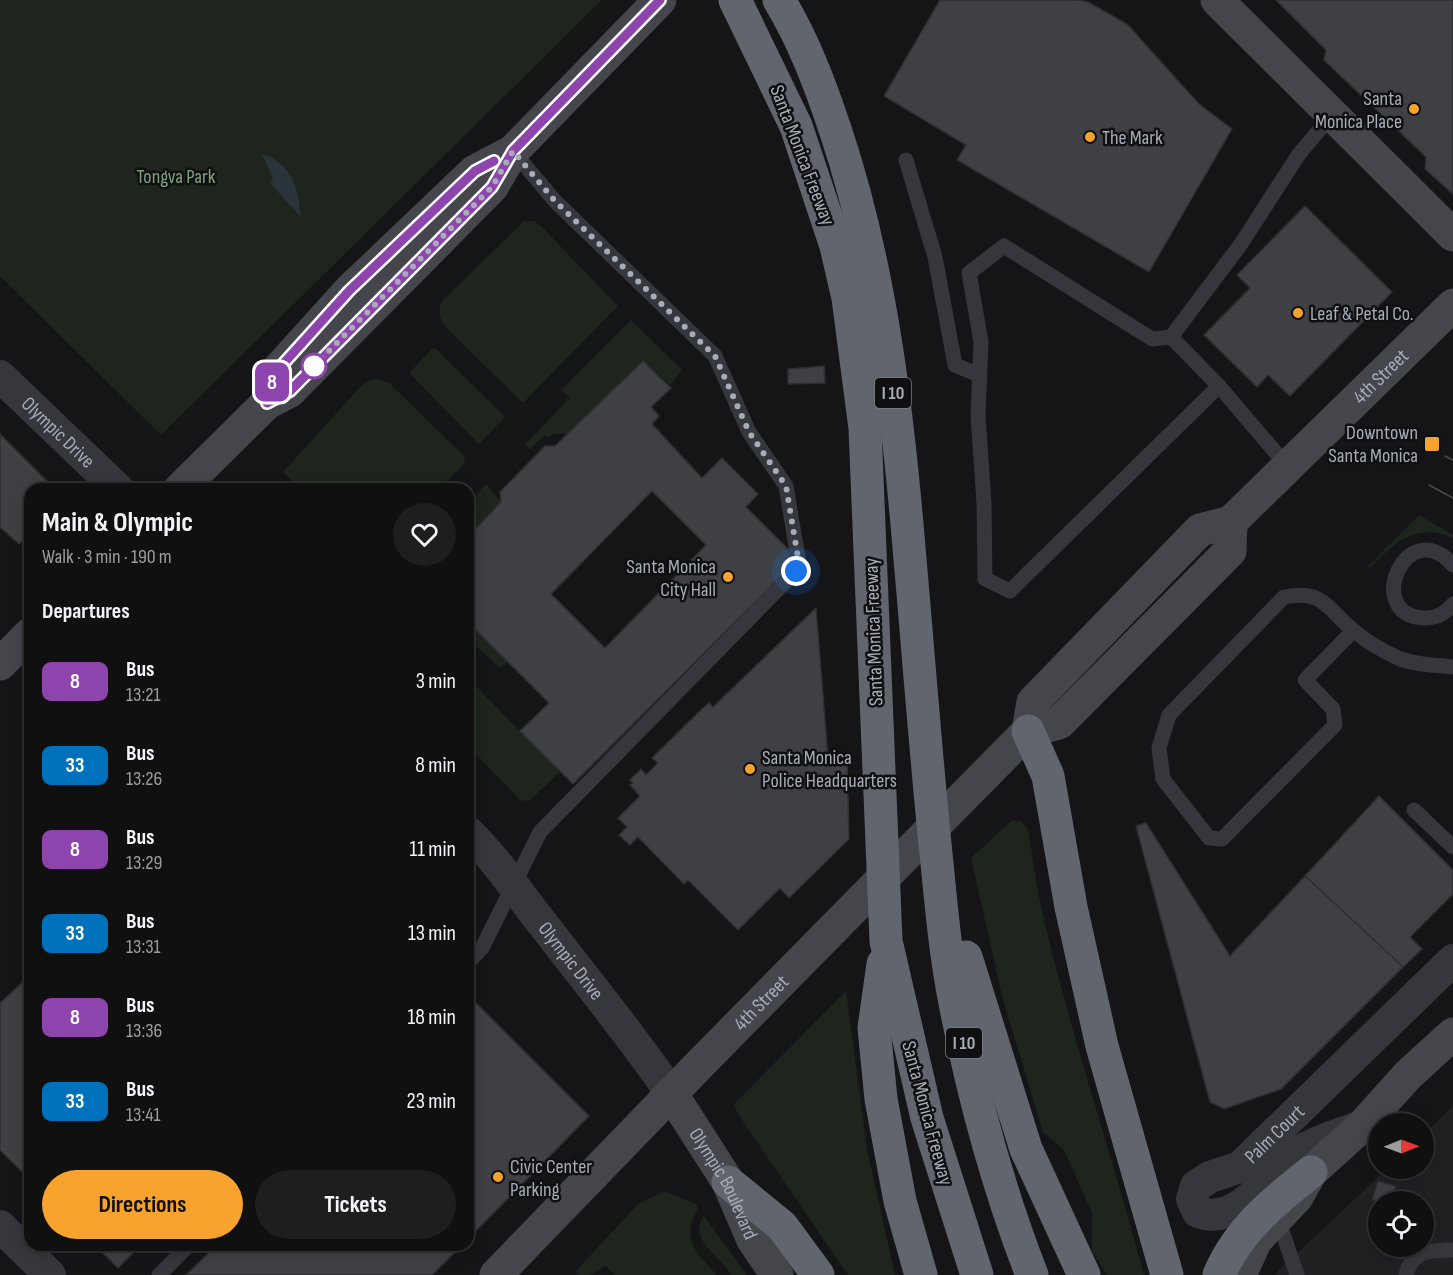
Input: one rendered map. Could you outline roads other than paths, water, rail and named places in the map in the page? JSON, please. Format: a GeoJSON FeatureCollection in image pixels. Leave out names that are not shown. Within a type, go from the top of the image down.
{"type":"FeatureCollection","features":[{"type":"Feature","properties":{"kind":"highway","name":"Santa Monica Freeway"},"geometry":{"type":"LineString","coordinates":[[735,0],[796,126],[833,236],[848,298],[866,437],[886,941],[927,1118],[977,1275]]}},
{"type":"Feature","properties":{"kind":"highway","name":"Santa Monica Freeway"},"geometry":{"type":"LineString","coordinates":[[778,0],[808,56],[826,103],[851,176],[875,272],[883,316],[903,472],[931,804],[941,906],[955,1003],[983,1124],[1012,1224],[1032,1275]]}},
{"type":"Feature","properties":{"kind":"highway"},"geometry":{"type":"LineString","coordinates":[[1028,732],[1048,776],[1071,907],[1101,1046],[1167,1275]]}},
{"type":"Feature","properties":{"kind":"highway"},"geometry":{"type":"LineString","coordinates":[[931,804],[970,973],[996,1061],[1026,1149],[1084,1275]]}},
{"type":"Feature","properties":{"kind":"highway"},"geometry":{"type":"LineString","coordinates":[[886,941],[874,1028],[881,1100],[900,1202],[921,1275]]}},
{"type":"Feature","properties":{"kind":"highway"},"geometry":{"type":"LineString","coordinates":[[1219,1275],[1245,1230],[1279,1197],[1311,1172]]}},
{"type":"Feature","properties":{"kind":"highway"},"geometry":{"type":"LineString","coordinates":[[728,1182],[782,1226],[818,1275]]}},
{"type":"Feature","properties":{"kind":"main road"},"geometry":{"type":"LineString","coordinates":[[186,483],[267,403],[290,391],[492,187],[513,151],[660,0]]}},
{"type":"Feature","properties":{"kind":"main road"},"geometry":{"type":"LineString","coordinates":[[1217,0],[1453,236]]}},
{"type":"Feature","properties":{"kind":"main road","name":"4th Street"},"geometry":{"type":"LineString","coordinates":[[496,1275],[671,1093],[978,781],[1028,732],[1059,723],[1230,551],[1231,522],[1453,305]]}},
{"type":"Feature","properties":{"kind":"main road"},"geometry":{"type":"LineString","coordinates":[[0,664],[24,640]]}},
{"type":"Feature","properties":{"kind":"main road"},"geometry":{"type":"LineString","coordinates":[[1240,1275],[1256,1240],[1297,1197],[1311,1172],[1363,1125],[1449,1035]]}},
{"type":"Feature","properties":{"kind":"main road","name":"Olympic Boulevard"},"geometry":{"type":"LineString","coordinates":[[671,1093],[728,1182],[753,1240],[777,1275]]}},
{"type":"Feature","properties":{"kind":"street","name":"Olympic Drive"},"geometry":{"type":"LineString","coordinates":[[0,376],[112,483]]}},
{"type":"Feature","properties":{"kind":"street","name":"Olympic Drive"},"geometry":{"type":"LineString","coordinates":[[474,839],[514,884],[539,920],[639,1045],[671,1093]]}},
{"type":"Feature","properties":{"kind":"street","name":"Palm Court"},"geometry":{"type":"LineString","coordinates":[[1363,1125],[1305,1149],[1247,1200],[1224,1214],[1209,1217],[1198,1212],[1192,1199],[1196,1186],[1210,1177],[1240,1167],[1453,960]]}},
{"type":"Feature","properties":{"kind":"street"},"geometry":{"type":"LineString","coordinates":[[2,1232],[50,1275]]}},
{"type":"Feature","properties":{"kind":"lane"},"geometry":{"type":"LineString","coordinates":[[1219,386],[1010,591],[985,579],[984,503],[978,415],[981,342],[969,273],[1004,246],[1152,339],[1171,337],[1241,244],[1299,154],[1332,115]]}},
{"type":"Feature","properties":{"kind":"lane"},"geometry":{"type":"LineString","coordinates":[[474,957],[482,948],[540,832],[796,571],[799,564],[786,486],[749,432],[715,356],[555,201],[513,151]]}},
{"type":"Feature","properties":{"kind":"lane"},"geometry":{"type":"LineString","coordinates":[[906,160],[936,257],[955,365],[979,375]]}},
{"type":"Feature","properties":{"kind":"lane"},"geometry":{"type":"LineString","coordinates":[[1171,337],[1219,386],[1288,467]]}},
{"type":"Feature","properties":{"kind":"lane"},"geometry":{"type":"LineString","coordinates":[[1453,565],[1436,553],[1414,553],[1398,567],[1393,588],[1402,608],[1421,618],[1443,614],[1453,604]]}},
{"type":"Feature","properties":{"kind":"lane"},"geometry":{"type":"LineString","coordinates":[[1353,631],[1305,680],[1333,709],[1335,725],[1222,839],[1209,838],[1163,779],[1159,748],[1169,715],[1284,597],[1313,596],[1325,602],[1353,631],[1398,658],[1414,663],[1453,667]]}},
{"type":"Feature","properties":{"kind":"lane"},"geometry":{"type":"LineString","coordinates":[[1414,810],[1453,847]]}},
{"type":"Feature","properties":{"kind":"lane"},"geometry":{"type":"LineString","coordinates":[[1278,1219],[1297,1275]]}},
{"type":"Feature","properties":{"kind":"lane"},"geometry":{"type":"LineString","coordinates":[[1406,1275],[1411,1263],[1421,1253],[1453,1250]]}},
{"type":"Feature","properties":{"kind":"lane"},"geometry":{"type":"LineString","coordinates":[[159,1275],[183,1251]]}},
{"type":"Feature","properties":{"kind":"tram line"},"geometry":{"type":"LineString","coordinates":[[1445,456],[1453,460]]}},
{"type":"Feature","properties":{"kind":"tram line"},"geometry":{"type":"LineString","coordinates":[[1429,485],[1453,498]]}},
{"type":"Feature","properties":{"kind":"place","name":"Santa Monica Place"},"geometry":{"type":"Point","coordinates":[1414,109]}},
{"type":"Feature","properties":{"kind":"place","name":"The Mark"},"geometry":{"type":"Point","coordinates":[1090,137]}},
{"type":"Feature","properties":{"kind":"place","name":"Leaf & Petal Co."},"geometry":{"type":"Point","coordinates":[1298,313]}},
{"type":"Feature","properties":{"kind":"place","name":"Downtown Santa Monica"},"geometry":{"type":"Point","coordinates":[1432,444]}},
{"type":"Feature","properties":{"kind":"place","name":"Santa Monica City Hall"},"geometry":{"type":"Point","coordinates":[728,577]}},
{"type":"Feature","properties":{"kind":"place","name":"Santa Monica Police Headquarters"},"geometry":{"type":"Point","coordinates":[750,769]}},
{"type":"Feature","properties":{"kind":"place","name":"Civic Center Parking"},"geometry":{"type":"Point","coordinates":[498,1177]}},
{"type":"Feature","properties":{"kind":"park label","name":"Tongva Park"},"geometry":{"type":"Point","coordinates":[176,176]}}]}
